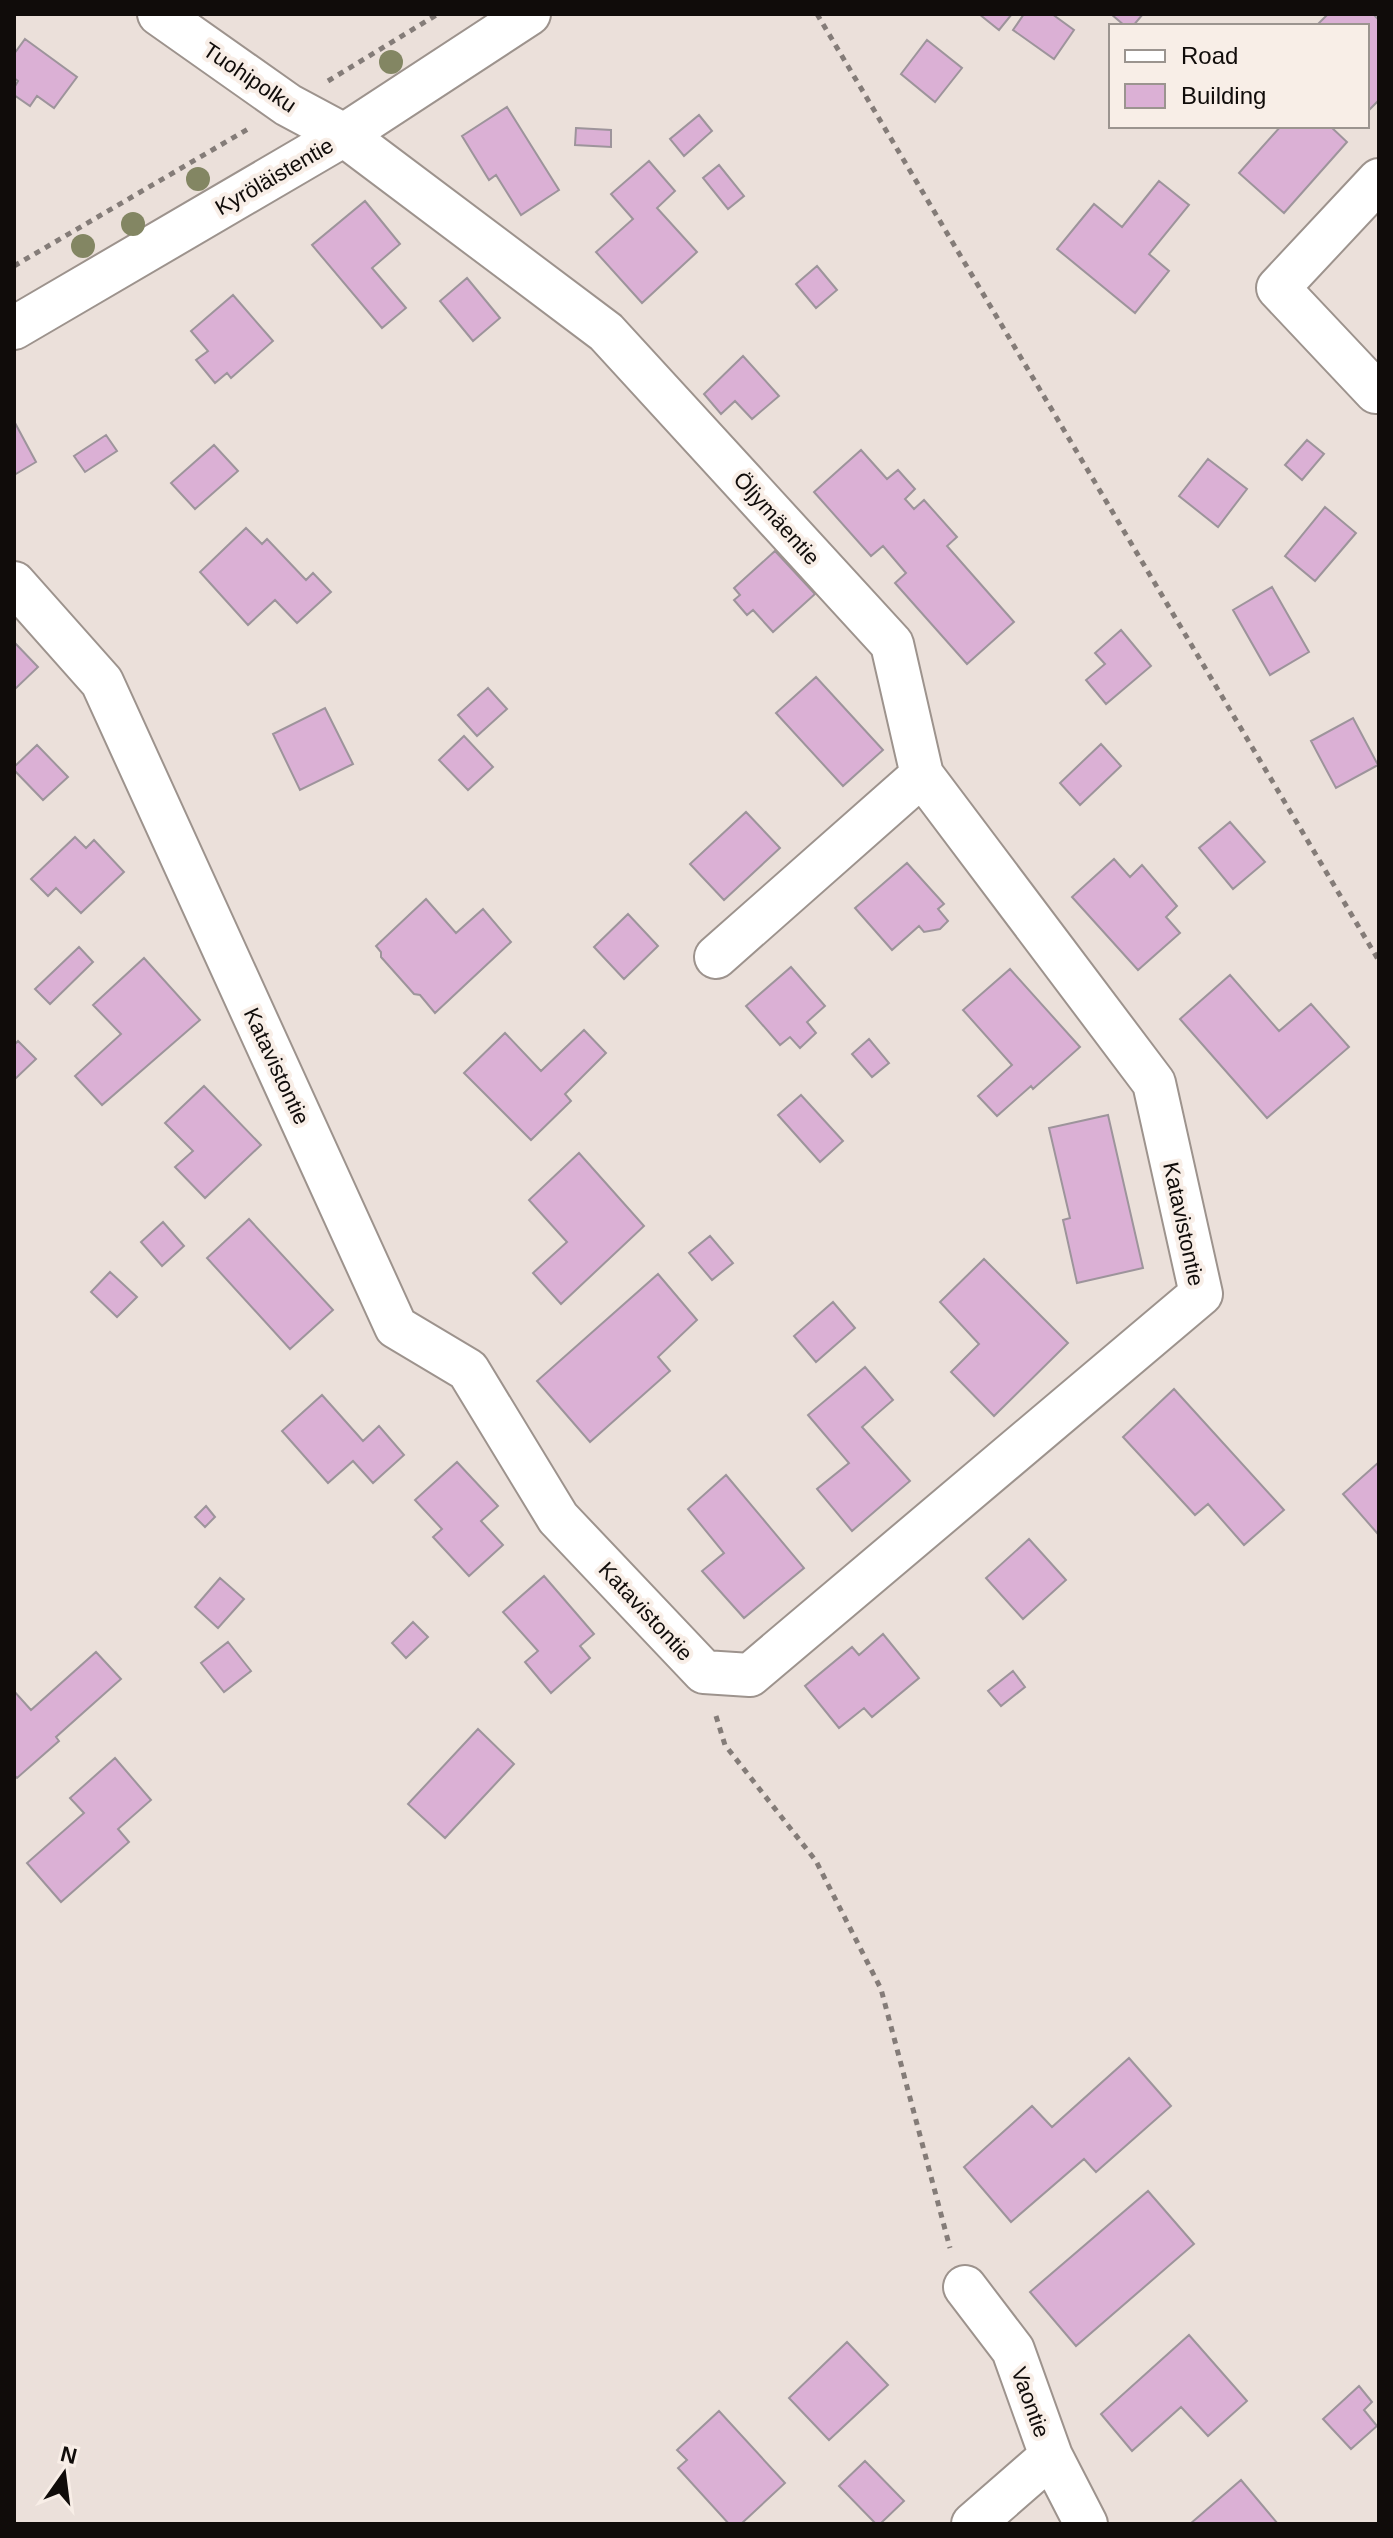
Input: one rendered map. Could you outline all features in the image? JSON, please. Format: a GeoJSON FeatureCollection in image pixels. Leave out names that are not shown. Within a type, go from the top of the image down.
{"type":"FeatureCollection","features":[{"type":"Feature","properties":{"kind":"street","name":"Tuohipolku"},"geometry":{"type":"LineString","coordinates":[[159,14],[288,105],[344,135]]}},
{"type":"Feature","properties":{"kind":"street","name":"Kyröläistentie"},"geometry":{"type":"LineString","coordinates":[[14,328],[344,135],[529,14]]}},
{"type":"Feature","properties":{"kind":"street","name":"Öljymäentie"},"geometry":{"type":"LineString","coordinates":[[344,135],[606,332],[892,644],[922,775]]}},
{"type":"Feature","properties":{"kind":"street"},"geometry":{"type":"LineString","coordinates":[[1376,392],[1278,288],[1379,180]]}},
{"type":"Feature","properties":{"kind":"street","name":"Katavistontie"},"geometry":{"type":"LineString","coordinates":[[14,583],[102,682],[396,1327],[468,1370],[558,1518],[704,1672],[750,1675],[1201,1294],[1154,1083],[922,775]]}},
{"type":"Feature","properties":{"kind":"street"},"geometry":{"type":"LineString","coordinates":[[716,957],[922,775]]}},
{"type":"Feature","properties":{"kind":"street","name":"Vaontie"},"geometry":{"type":"LineString","coordinates":[[965,2287],[1013,2350],[1051,2456],[1086,2524]]}},
{"type":"Feature","properties":{"kind":"street"},"geometry":{"type":"LineString","coordinates":[[973,2524],[1051,2456]]}},
{"type":"Feature","properties":{"kind":"path"},"geometry":{"type":"LineString","coordinates":[[14,266],[438,14]]}},
{"type":"Feature","properties":{"kind":"path"},"geometry":{"type":"LineString","coordinates":[[817,14],[1379,961]]}},
{"type":"Feature","properties":{"kind":"path"},"geometry":{"type":"LineString","coordinates":[[704,1672],[725,1745],[816,1861],[881,1989],[946,2237],[965,2287]]}},
{"type":"Feature","properties":{"kind":"building"},"geometry":{"type":"Polygon","coordinates":[[[979,14],[1012,14],[999,30],[979,14]]]}},
{"type":"Feature","properties":{"kind":"building"},"geometry":{"type":"Polygon","coordinates":[[[1024,14],[1052,14],[1074,30],[1054,59],[1013,30],[1024,14]]]}},
{"type":"Feature","properties":{"kind":"building"},"geometry":{"type":"Polygon","coordinates":[[[1111,14],[1143,14],[1135,24],[1123,24],[1111,14]]]}},
{"type":"Feature","properties":{"kind":"building"},"geometry":{"type":"Polygon","coordinates":[[[1328,14],[1373,14],[1379,20],[1379,100],[1369,110],[1369,24],[1318,24],[1328,14]]]}},
{"type":"Feature","properties":{"kind":"building"},"geometry":{"type":"Polygon","coordinates":[[[25,39],[77,77],[54,108],[37,96],[30,106],[14,95],[18,81],[14,78],[14,54],[25,39]]]}},
{"type":"Feature","properties":{"kind":"building"},"geometry":{"type":"Polygon","coordinates":[[[927,40],[962,68],[935,102],[901,74],[927,40]]]}},
{"type":"Feature","properties":{"kind":"building"},"geometry":{"type":"Polygon","coordinates":[[[507,107],[559,190],[521,215],[496,175],[489,180],[462,136],[507,107]]]}},
{"type":"Feature","properties":{"kind":"building"},"geometry":{"type":"Polygon","coordinates":[[[699,115],[712,131],[684,156],[670,139],[699,115]]]}},
{"type":"Feature","properties":{"kind":"building"},"geometry":{"type":"Polygon","coordinates":[[[576,128],[611,130],[611,147],[575,145],[576,128]]]}},
{"type":"Feature","properties":{"kind":"building"},"geometry":{"type":"Polygon","coordinates":[[[1279,128],[1332,128],[1347,142],[1284,213],[1239,173],[1279,128]]]}},
{"type":"Feature","properties":{"kind":"building"},"geometry":{"type":"Polygon","coordinates":[[[649,161],[675,191],[657,208],[697,252],[642,303],[596,252],[633,219],[611,194],[649,161]]]}},
{"type":"Feature","properties":{"kind":"building"},"geometry":{"type":"Polygon","coordinates":[[[719,165],[744,196],[728,209],[703,178],[719,165]]]}},
{"type":"Feature","properties":{"kind":"building"},"geometry":{"type":"Polygon","coordinates":[[[1159,181],[1189,205],[1149,254],[1169,271],[1135,313],[1057,249],[1094,204],[1122,227],[1159,181]]]}},
{"type":"Feature","properties":{"kind":"building"},"geometry":{"type":"Polygon","coordinates":[[[365,201],[400,244],[372,268],[406,308],[382,328],[312,245],[365,201]]]}},
{"type":"Feature","properties":{"kind":"building"},"geometry":{"type":"Polygon","coordinates":[[[817,266],[837,290],[816,308],[796,284],[817,266]]]}},
{"type":"Feature","properties":{"kind":"building"},"geometry":{"type":"Polygon","coordinates":[[[467,278],[500,318],[473,341],[440,301],[467,278]]]}},
{"type":"Feature","properties":{"kind":"building"},"geometry":{"type":"Polygon","coordinates":[[[233,295],[273,341],[231,378],[227,373],[215,383],[196,360],[208,351],[191,331],[233,295]]]}},
{"type":"Feature","properties":{"kind":"building"},"geometry":{"type":"Polygon","coordinates":[[[743,356],[779,396],[752,419],[735,401],[721,414],[704,394],[743,356]]]}},
{"type":"Feature","properties":{"kind":"building"},"geometry":{"type":"Polygon","coordinates":[[[14,421],[36,462],[14,475],[14,421]]]}},
{"type":"Feature","properties":{"kind":"building"},"geometry":{"type":"Polygon","coordinates":[[[106,435],[117,451],[85,472],[74,456],[106,435]]]}},
{"type":"Feature","properties":{"kind":"building"},"geometry":{"type":"Polygon","coordinates":[[[1307,440],[1324,454],[1302,480],[1285,465],[1307,440]]]}},
{"type":"Feature","properties":{"kind":"building"},"geometry":{"type":"Polygon","coordinates":[[[214,445],[238,471],[195,509],[171,483],[214,445]]]}},
{"type":"Feature","properties":{"kind":"building"},"geometry":{"type":"Polygon","coordinates":[[[861,450],[887,479],[898,470],[915,489],[905,499],[914,509],[924,500],[957,537],[947,546],[1014,622],[967,664],[895,583],[906,573],[883,546],[871,556],[814,492],[861,450]]]}},
{"type":"Feature","properties":{"kind":"building"},"geometry":{"type":"Polygon","coordinates":[[[1208,459],[1247,489],[1218,527],[1179,496],[1208,459]]]}},
{"type":"Feature","properties":{"kind":"building"},"geometry":{"type":"Polygon","coordinates":[[[1325,507],[1356,533],[1315,581],[1285,556],[1325,507]]]}},
{"type":"Feature","properties":{"kind":"building"},"geometry":{"type":"Polygon","coordinates":[[[246,528],[262,544],[267,539],[306,580],[313,573],[331,592],[297,623],[275,600],[248,625],[200,572],[246,528]]]}},
{"type":"Feature","properties":{"kind":"building"},"geometry":{"type":"Polygon","coordinates":[[[775,551],[815,594],[773,632],[753,610],[747,615],[734,600],[740,595],[734,588],[775,551]]]}},
{"type":"Feature","properties":{"kind":"building"},"geometry":{"type":"Polygon","coordinates":[[[1272,587],[1309,652],[1270,675],[1233,610],[1272,587]]]}},
{"type":"Feature","properties":{"kind":"building"},"geometry":{"type":"Polygon","coordinates":[[[1121,630],[1151,666],[1106,704],[1086,680],[1105,664],[1095,653],[1121,630]]]}},
{"type":"Feature","properties":{"kind":"building"},"geometry":{"type":"Polygon","coordinates":[[[14,642],[38,667],[14,690],[14,642]]]}},
{"type":"Feature","properties":{"kind":"building"},"geometry":{"type":"Polygon","coordinates":[[[816,677],[883,750],[843,786],[776,713],[816,677]]]}},
{"type":"Feature","properties":{"kind":"building"},"geometry":{"type":"Polygon","coordinates":[[[488,688],[507,709],[477,736],[458,715],[488,688]]]}},
{"type":"Feature","properties":{"kind":"building"},"geometry":{"type":"Polygon","coordinates":[[[325,708],[353,764],[300,790],[273,734],[325,708]]]}},
{"type":"Feature","properties":{"kind":"building"},"geometry":{"type":"Polygon","coordinates":[[[1353,718],[1378,765],[1336,788],[1311,741],[1353,718]]]}},
{"type":"Feature","properties":{"kind":"building"},"geometry":{"type":"Polygon","coordinates":[[[464,736],[493,767],[468,790],[439,760],[464,736]]]}},
{"type":"Feature","properties":{"kind":"building"},"geometry":{"type":"Polygon","coordinates":[[[1101,744],[1121,766],[1080,805],[1060,783],[1101,744]]]}},
{"type":"Feature","properties":{"kind":"building"},"geometry":{"type":"Polygon","coordinates":[[[37,745],[68,777],[43,800],[14,770],[37,745]]]}},
{"type":"Feature","properties":{"kind":"building"},"geometry":{"type":"Polygon","coordinates":[[[746,812],[780,848],[724,900],[690,864],[746,812]]]}},
{"type":"Feature","properties":{"kind":"building"},"geometry":{"type":"Polygon","coordinates":[[[1230,822],[1265,862],[1233,889],[1199,848],[1230,822]]]}},
{"type":"Feature","properties":{"kind":"building"},"geometry":{"type":"Polygon","coordinates":[[[75,837],[86,848],[94,840],[124,872],[81,913],[56,888],[48,896],[31,879],[75,837]]]}},
{"type":"Feature","properties":{"kind":"building"},"geometry":{"type":"Polygon","coordinates":[[[1114,859],[1130,877],[1142,865],[1177,906],[1166,917],[1180,933],[1138,970],[1072,897],[1114,859]]]}},
{"type":"Feature","properties":{"kind":"building"},"geometry":{"type":"Polygon","coordinates":[[[907,863],[944,904],[938,909],[948,921],[940,929],[924,932],[919,926],[892,950],[855,908],[907,863]]]}},
{"type":"Feature","properties":{"kind":"building"},"geometry":{"type":"Polygon","coordinates":[[[426,899],[456,933],[483,909],[511,942],[435,1013],[381,957],[376,946],[426,899]]]}},
{"type":"Feature","properties":{"kind":"building"},"geometry":{"type":"Polygon","coordinates":[[[628,914],[658,946],[624,979],[594,947],[628,914]]]}},
{"type":"Feature","properties":{"kind":"building"},"geometry":{"type":"Polygon","coordinates":[[[79,947],[93,962],[50,1004],[35,989],[79,947]]]}},
{"type":"Feature","properties":{"kind":"building"},"geometry":{"type":"Polygon","coordinates":[[[144,958],[200,1020],[102,1105],[75,1076],[121,1034],[93,1005],[144,958]]]}},
{"type":"Feature","properties":{"kind":"building"},"geometry":{"type":"Polygon","coordinates":[[[791,967],[825,1006],[807,1022],[816,1033],[800,1048],[790,1037],[780,1045],[746,1006],[791,967]]]}},
{"type":"Feature","properties":{"kind":"building"},"geometry":{"type":"Polygon","coordinates":[[[1010,969],[1080,1047],[997,1116],[978,1096],[1012,1065],[963,1010],[1010,969]]]}},
{"type":"Feature","properties":{"kind":"building"},"geometry":{"type":"Polygon","coordinates":[[[1230,975],[1279,1031],[1311,1004],[1349,1047],[1267,1118],[1180,1019],[1230,975]]]}},
{"type":"Feature","properties":{"kind":"building"},"geometry":{"type":"Polygon","coordinates":[[[584,1030],[606,1053],[565,1094],[571,1101],[531,1140],[464,1073],[505,1033],[541,1071],[584,1030]]]}},
{"type":"Feature","properties":{"kind":"building"},"geometry":{"type":"Polygon","coordinates":[[[869,1039],[889,1063],[872,1077],[852,1054],[869,1039]]]}},
{"type":"Feature","properties":{"kind":"building"},"geometry":{"type":"Polygon","coordinates":[[[18,1041],[36,1059],[14,1080],[14,1045],[18,1041]]]}},
{"type":"Feature","properties":{"kind":"building"},"geometry":{"type":"Polygon","coordinates":[[[204,1086],[261,1145],[205,1198],[175,1167],[193,1151],[165,1123],[204,1086]]]}},
{"type":"Feature","properties":{"kind":"building"},"geometry":{"type":"Polygon","coordinates":[[[801,1095],[843,1141],[820,1162],[778,1115],[801,1095]]]}},
{"type":"Feature","properties":{"kind":"building"},"geometry":{"type":"Polygon","coordinates":[[[1108,1115],[1143,1268],[1077,1283],[1063,1220],[1070,1218],[1049,1128],[1108,1115]]]}},
{"type":"Feature","properties":{"kind":"building"},"geometry":{"type":"Polygon","coordinates":[[[579,1153],[644,1226],[561,1304],[533,1273],[567,1242],[529,1200],[579,1153]]]}},
{"type":"Feature","properties":{"kind":"building"},"geometry":{"type":"Polygon","coordinates":[[[249,1219],[333,1310],[290,1349],[207,1258],[249,1219]]]}},
{"type":"Feature","properties":{"kind":"building"},"geometry":{"type":"Polygon","coordinates":[[[163,1222],[184,1246],[162,1266],[141,1242],[163,1222]]]}},
{"type":"Feature","properties":{"kind":"building"},"geometry":{"type":"Polygon","coordinates":[[[710,1236],[733,1263],[712,1280],[689,1253],[710,1236]]]}},
{"type":"Feature","properties":{"kind":"building"},"geometry":{"type":"Polygon","coordinates":[[[984,1259],[1068,1343],[994,1416],[951,1372],[979,1344],[940,1302],[984,1259]]]}},
{"type":"Feature","properties":{"kind":"building"},"geometry":{"type":"Polygon","coordinates":[[[110,1272],[137,1297],[117,1317],[91,1292],[110,1272]]]}},
{"type":"Feature","properties":{"kind":"building"},"geometry":{"type":"Polygon","coordinates":[[[658,1274],[697,1320],[658,1357],[670,1371],[590,1442],[537,1381],[658,1274]]]}},
{"type":"Feature","properties":{"kind":"building"},"geometry":{"type":"Polygon","coordinates":[[[833,1302],[855,1328],[816,1362],[794,1336],[833,1302]]]}},
{"type":"Feature","properties":{"kind":"building"},"geometry":{"type":"Polygon","coordinates":[[[865,1367],[893,1400],[862,1427],[910,1481],[852,1531],[817,1489],[849,1463],[808,1415],[865,1367]]]}},
{"type":"Feature","properties":{"kind":"building"},"geometry":{"type":"Polygon","coordinates":[[[1174,1389],[1284,1510],[1244,1545],[1208,1504],[1195,1515],[1123,1437],[1174,1389]]]}},
{"type":"Feature","properties":{"kind":"building"},"geometry":{"type":"Polygon","coordinates":[[[322,1395],[363,1441],[379,1426],[404,1455],[373,1483],[353,1461],[328,1483],[282,1431],[322,1395]]]}},
{"type":"Feature","properties":{"kind":"building"},"geometry":{"type":"Polygon","coordinates":[[[457,1462],[498,1506],[481,1521],[503,1545],[469,1576],[433,1537],[442,1529],[415,1500],[457,1462]]]}},
{"type":"Feature","properties":{"kind":"building"},"geometry":{"type":"Polygon","coordinates":[[[1379,1462],[1379,1531],[1377,1533],[1343,1494],[1379,1462]]]}},
{"type":"Feature","properties":{"kind":"building"},"geometry":{"type":"Polygon","coordinates":[[[726,1475],[804,1568],[744,1618],[702,1571],[724,1553],[688,1509],[726,1475]]]}},
{"type":"Feature","properties":{"kind":"building"},"geometry":{"type":"Polygon","coordinates":[[[206,1506],[215,1517],[205,1527],[195,1517],[206,1506]]]}},
{"type":"Feature","properties":{"kind":"building"},"geometry":{"type":"Polygon","coordinates":[[[1029,1539],[1066,1580],[1023,1619],[986,1578],[1029,1539]]]}},
{"type":"Feature","properties":{"kind":"building"},"geometry":{"type":"Polygon","coordinates":[[[544,1576],[594,1634],[580,1646],[590,1658],[551,1693],[525,1662],[538,1651],[503,1612],[544,1576]]]}},
{"type":"Feature","properties":{"kind":"building"},"geometry":{"type":"Polygon","coordinates":[[[220,1578],[244,1599],[218,1628],[195,1607],[220,1578]]]}},
{"type":"Feature","properties":{"kind":"building"},"geometry":{"type":"Polygon","coordinates":[[[413,1622],[428,1637],[406,1658],[392,1643],[413,1622]]]}},
{"type":"Feature","properties":{"kind":"building"},"geometry":{"type":"Polygon","coordinates":[[[883,1634],[919,1678],[872,1717],[864,1708],[839,1728],[805,1686],[852,1647],[859,1655],[883,1634]]]}},
{"type":"Feature","properties":{"kind":"building"},"geometry":{"type":"Polygon","coordinates":[[[228,1642],[251,1671],[224,1692],[201,1663],[228,1642]]]}},
{"type":"Feature","properties":{"kind":"building"},"geometry":{"type":"Polygon","coordinates":[[[96,1652],[121,1679],[56,1737],[59,1741],[17,1778],[14,1775],[14,1691],[31,1710],[96,1652]]]}},
{"type":"Feature","properties":{"kind":"building"},"geometry":{"type":"Polygon","coordinates":[[[1013,1671],[1025,1687],[1001,1706],[988,1691],[1013,1671]]]}},
{"type":"Feature","properties":{"kind":"building"},"geometry":{"type":"Polygon","coordinates":[[[478,1729],[514,1764],[445,1838],[408,1804],[478,1729]]]}},
{"type":"Feature","properties":{"kind":"building"},"geometry":{"type":"Polygon","coordinates":[[[115,1758],[151,1800],[118,1829],[129,1842],[61,1902],[27,1863],[84,1813],[70,1798],[115,1758]]]}},
{"type":"Feature","properties":{"kind":"building"},"geometry":{"type":"Polygon","coordinates":[[[1129,2058],[1171,2106],[1096,2172],[1084,2159],[1011,2222],[964,2167],[1032,2106],[1052,2127],[1129,2058]]]}},
{"type":"Feature","properties":{"kind":"building"},"geometry":{"type":"Polygon","coordinates":[[[1148,2191],[1194,2244],[1076,2346],[1030,2292],[1148,2191]]]}},
{"type":"Feature","properties":{"kind":"building"},"geometry":{"type":"Polygon","coordinates":[[[1189,2335],[1247,2401],[1208,2436],[1181,2407],[1132,2451],[1101,2414],[1189,2335]]]}},
{"type":"Feature","properties":{"kind":"building"},"geometry":{"type":"Polygon","coordinates":[[[847,2342],[888,2385],[829,2440],[789,2398],[847,2342]]]}},
{"type":"Feature","properties":{"kind":"building"},"geometry":{"type":"Polygon","coordinates":[[[1359,2386],[1372,2402],[1364,2410],[1377,2426],[1351,2449],[1323,2419],[1359,2386]]]}},
{"type":"Feature","properties":{"kind":"building"},"geometry":{"type":"Polygon","coordinates":[[[719,2411],[785,2483],[741,2524],[729,2524],[678,2468],[687,2460],[677,2450],[719,2411]]]}},
{"type":"Feature","properties":{"kind":"building"},"geometry":{"type":"Polygon","coordinates":[[[865,2461],[904,2501],[880,2524],[876,2524],[839,2486],[865,2461]]]}},
{"type":"Feature","properties":{"kind":"building"},"geometry":{"type":"Polygon","coordinates":[[[1241,2480],[1278,2524],[1190,2524],[1241,2480]]]}}]}
